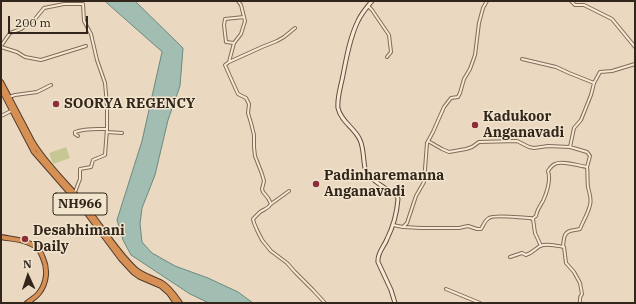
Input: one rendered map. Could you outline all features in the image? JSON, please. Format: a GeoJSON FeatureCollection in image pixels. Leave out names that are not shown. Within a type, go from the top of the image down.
{"type":"FeatureCollection","features":[{"type":"Feature","properties":{"kind":"highway","name":"NH966"},"geometry":{"type":"LineString","coordinates":[[1,82],[37,150],[75,194],[123,257],[135,270],[163,283],[172,291],[180,303]]}},
{"type":"Feature","properties":{"kind":"highway","name":"NH966"},"geometry":{"type":"LineString","coordinates":[[1,89],[34,152],[83,208],[120,259],[140,277],[161,286],[169,293],[176,303]]}},
{"type":"Feature","properties":{"kind":"highway"},"geometry":{"type":"LineString","coordinates":[[1,237],[33,244],[41,252],[46,264],[47,273],[42,288],[39,294],[27,303]]}},
{"type":"Feature","properties":{"kind":"main road"},"geometry":{"type":"LineString","coordinates":[[372,1],[358,20],[352,37],[340,87],[338,108],[343,119],[360,140],[364,155],[365,167],[368,173],[372,178],[397,196],[398,202],[393,225],[378,259],[378,262],[392,290],[395,303]]}},
{"type":"Feature","properties":{"kind":"street"},"geometry":{"type":"LineString","coordinates":[[229,62],[234,43],[241,34],[245,22],[241,5],[238,1]]}},
{"type":"Feature","properties":{"kind":"street"},"geometry":{"type":"LineString","coordinates":[[403,227],[407,223],[416,196],[424,182],[427,143],[439,116],[448,101],[451,98],[458,96],[460,93],[464,79],[470,69],[475,55],[479,23],[486,1]]}},
{"type":"Feature","properties":{"kind":"street"},"geometry":{"type":"LineString","coordinates":[[571,1],[575,5],[584,5],[612,19],[635,47]]}},
{"type":"Feature","properties":{"kind":"street"},"geometry":{"type":"LineString","coordinates":[[75,194],[80,179],[80,169],[91,167],[93,160],[105,155],[107,132],[105,83],[97,60],[91,34],[84,21],[83,4],[64,4],[44,8],[36,19],[21,29],[10,33],[1,47],[17,52],[25,57],[45,60],[86,46]]}},
{"type":"Feature","properties":{"kind":"street"},"geometry":{"type":"LineString","coordinates":[[368,6],[389,35],[391,52],[387,57]]}},
{"type":"Feature","properties":{"kind":"street"},"geometry":{"type":"LineString","coordinates":[[234,43],[226,42],[224,25],[225,19],[244,17]]}},
{"type":"Feature","properties":{"kind":"street"},"geometry":{"type":"LineString","coordinates":[[271,204],[262,189],[264,181],[255,156],[254,135],[248,113],[249,104],[246,98],[238,94],[225,65],[277,41],[288,35],[295,28]]}},
{"type":"Feature","properties":{"kind":"street"},"geometry":{"type":"LineString","coordinates":[[522,59],[556,67],[569,74],[594,83]]}},
{"type":"Feature","properties":{"kind":"street"},"geometry":{"type":"LineString","coordinates":[[570,147],[574,128],[581,120],[594,83],[600,72],[612,71],[635,64]]}},
{"type":"Feature","properties":{"kind":"street"},"geometry":{"type":"LineString","coordinates":[[10,97],[36,92],[51,85]]}},
{"type":"Feature","properties":{"kind":"street"},"geometry":{"type":"LineString","coordinates":[[1,116],[13,110]]}},
{"type":"Feature","properties":{"kind":"street"},"geometry":{"type":"LineString","coordinates":[[78,136],[75,132],[107,128]]}},
{"type":"Feature","properties":{"kind":"street"},"geometry":{"type":"LineString","coordinates":[[107,132],[122,133]]}},
{"type":"Feature","properties":{"kind":"street"},"geometry":{"type":"LineString","coordinates":[[428,141],[442,150],[449,152],[466,149],[480,142],[516,141],[534,148],[548,146],[570,147],[587,152],[590,156],[588,167],[588,186],[591,200],[590,206],[585,218],[582,221],[580,229],[569,231],[564,236],[563,246],[565,248],[566,263],[574,272],[581,287],[582,294],[579,297],[580,303]]}},
{"type":"Feature","properties":{"kind":"street"},"geometry":{"type":"LineString","coordinates":[[393,225],[421,228],[459,228],[468,226],[481,229],[486,220],[489,218],[501,217],[532,219],[536,216],[537,211],[544,200],[548,186],[548,171],[553,164],[563,163],[588,167]]}},
{"type":"Feature","properties":{"kind":"street"},"geometry":{"type":"LineString","coordinates":[[289,191],[271,204],[270,207],[261,211],[254,219],[256,230],[271,252],[287,263],[325,303]]}},
{"type":"Feature","properties":{"kind":"street"},"geometry":{"type":"LineString","coordinates":[[532,219],[534,221],[535,233],[541,246]]}},
{"type":"Feature","properties":{"kind":"street"},"geometry":{"type":"LineString","coordinates":[[510,257],[522,253],[526,256],[541,246],[563,246]]}},
{"type":"Feature","properties":{"kind":"street"},"geometry":{"type":"LineString","coordinates":[[446,289],[480,303]]}},
{"type":"Feature","properties":{"kind":"green space"},"geometry":{"type":"Polygon","coordinates":[[[66,147],[70,158],[53,164],[49,153],[66,147]]]}},
{"type":"Feature","properties":{"kind":"shaded area"},"geometry":{"type":"Polygon","coordinates":[[[105,1],[135,1],[183,48],[180,86],[168,120],[155,175],[142,208],[140,224],[142,242],[152,253],[175,266],[208,278],[238,292],[253,303],[209,303],[190,294],[131,255],[123,240],[117,220],[142,141],[162,52],[105,1]]]}},
{"type":"Feature","properties":{"kind":"place","name":"SOORYA REGENCY"},"geometry":{"type":"Point","coordinates":[56,104]}},
{"type":"Feature","properties":{"kind":"place","name":"Kadukoor Anganavadi"},"geometry":{"type":"Point","coordinates":[475,125]}},
{"type":"Feature","properties":{"kind":"place","name":"Padinharemanna Anganavadi"},"geometry":{"type":"Point","coordinates":[316,184]}},
{"type":"Feature","properties":{"kind":"place","name":"Desabhimani Daily"},"geometry":{"type":"Point","coordinates":[25,239]}}]}
